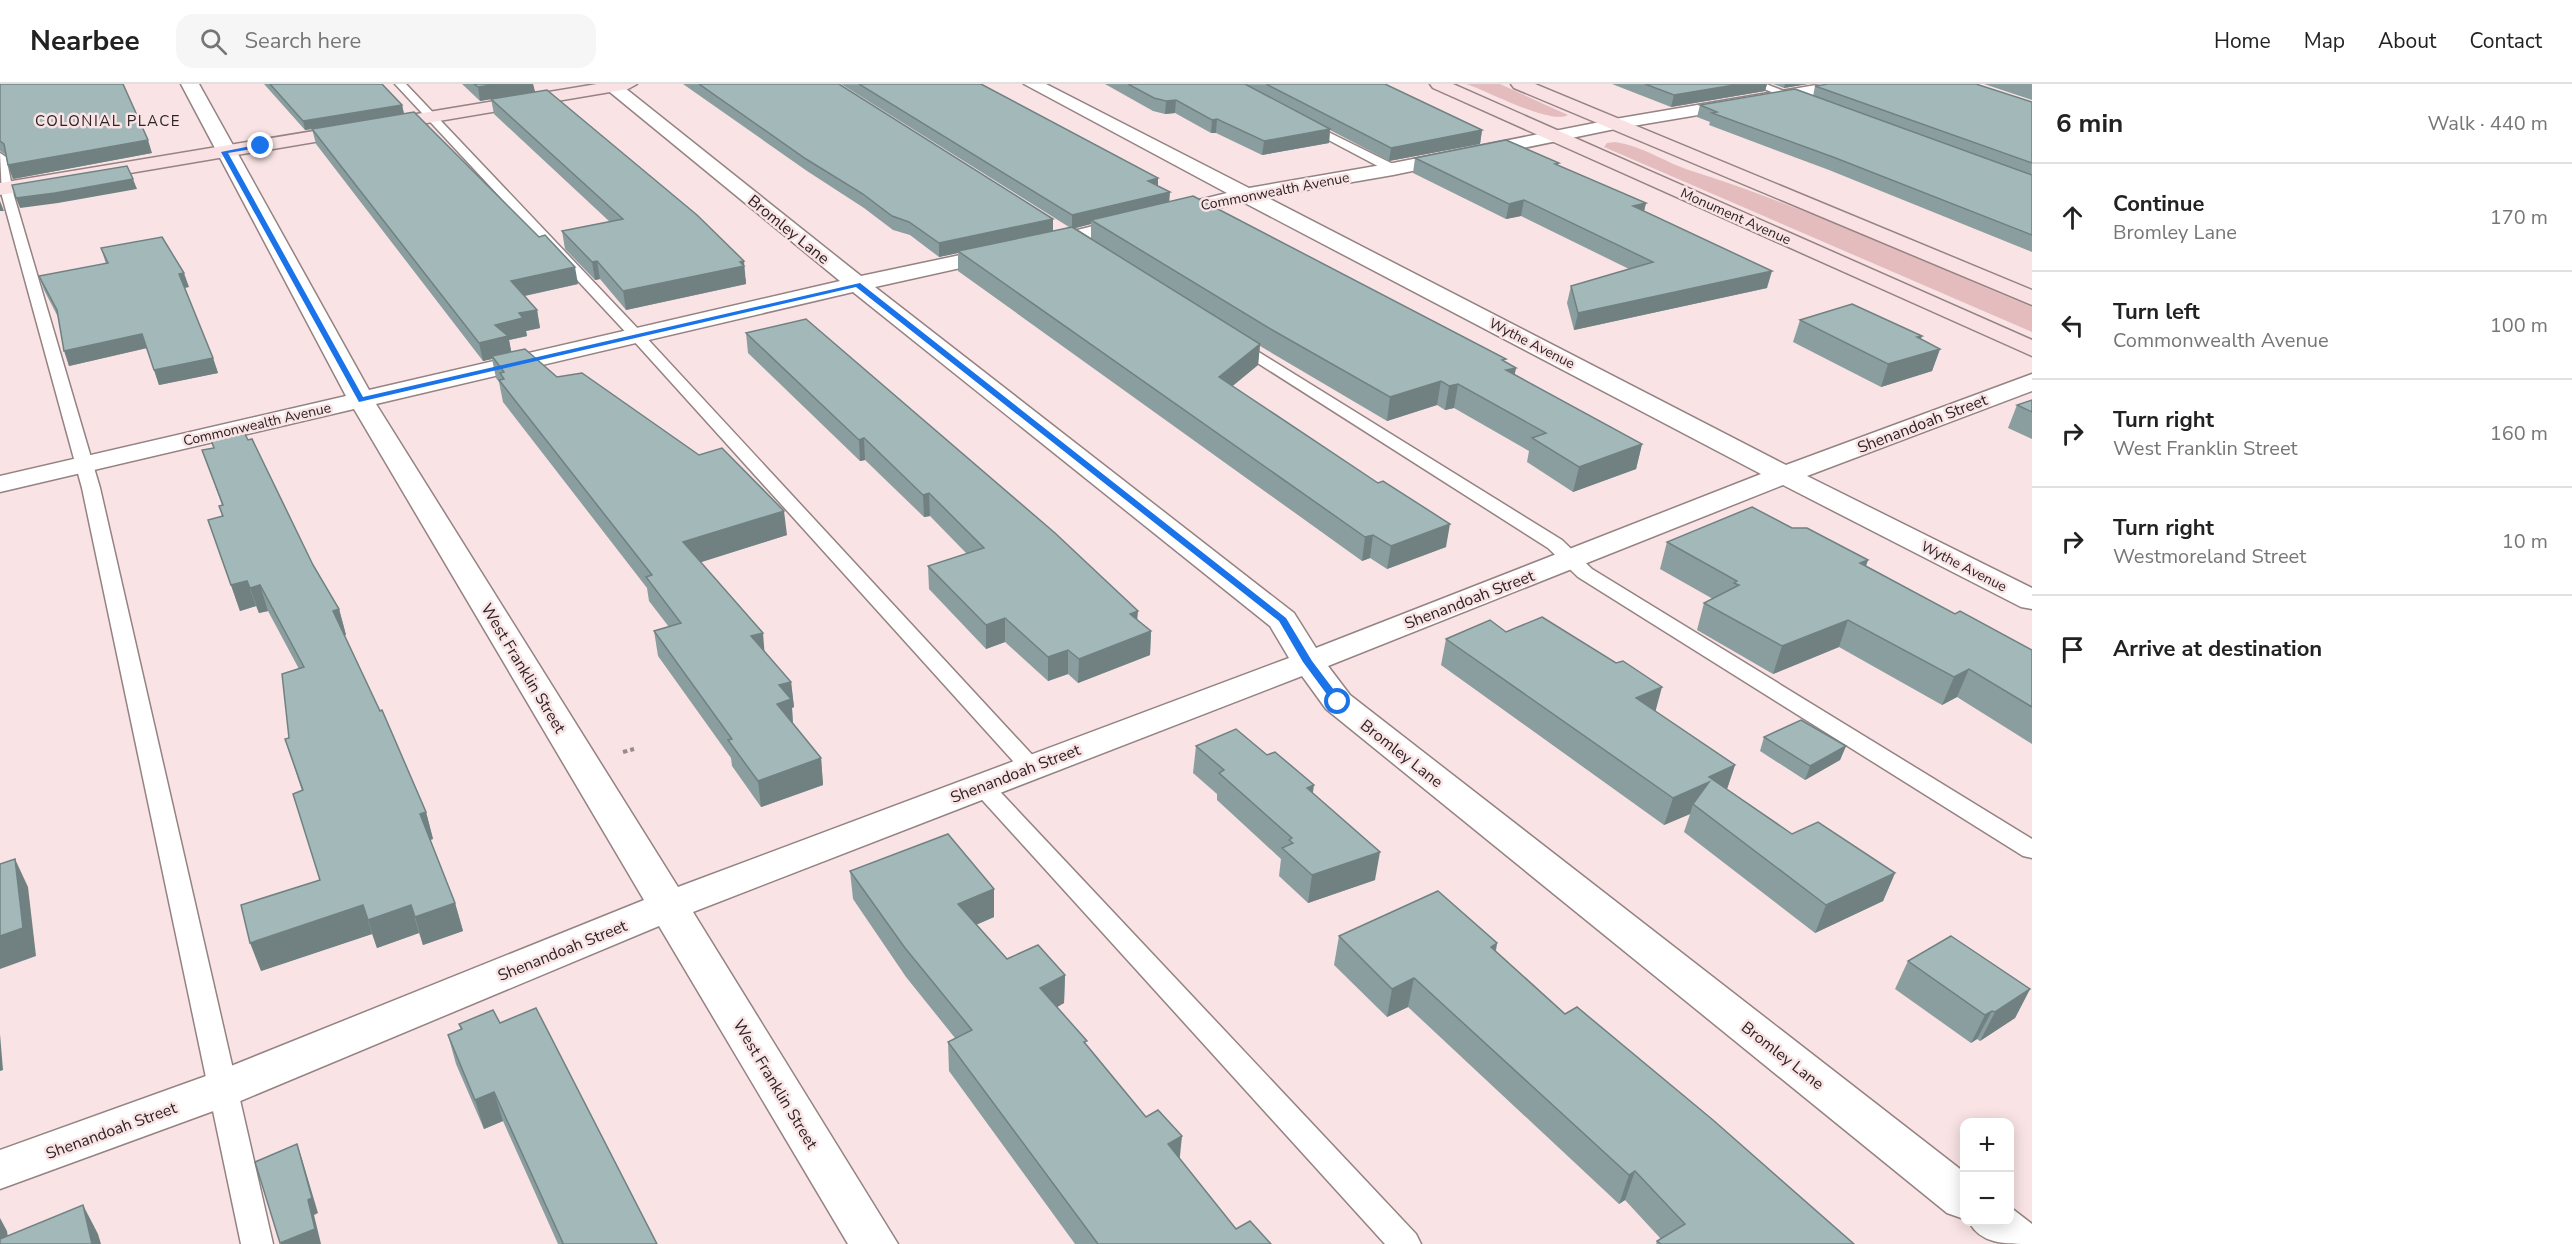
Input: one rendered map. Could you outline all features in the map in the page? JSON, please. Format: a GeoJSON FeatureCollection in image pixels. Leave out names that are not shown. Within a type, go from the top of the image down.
{"type":"FeatureCollection","features":[{"type":"Feature","properties":{"kind":"street","name":"West Franklin Street"},"geometry":{"type":"LineString","coordinates":[[190,84],[224,152],[361,400],[874,1244]]}},
{"type":"Feature","properties":{"kind":"street","name":"Wythe Avenue"},"geometry":{"type":"LineString","coordinates":[[1033,84],[1784,475],[2032,600]]}},
{"type":"Feature","properties":{"kind":"street","name":"Monument Avenue"},"geometry":{"type":"LineString","coordinates":[[1439,84],[2032,349]]}},
{"type":"Feature","properties":{"kind":"street"},"geometry":{"type":"LineString","coordinates":[[1520,84],[2032,298]]}},
{"type":"Feature","properties":{"kind":"street","name":"Commonwealth Avenue"},"geometry":{"type":"LineString","coordinates":[[0,483],[857,284],[1069,238],[1245,195],[1393,169],[1615,124],[1853,84]]}},
{"type":"Feature","properties":{"kind":"street"},"geometry":{"type":"LineString","coordinates":[[4,189],[616,85]]}},
{"type":"Feature","properties":{"kind":"street","name":"Bromley Lane"},"geometry":{"type":"LineString","coordinates":[[616,85],[857,284],[1283,620],[1308,662],[1338,702],[1960,1194]]}},
{"type":"Feature","properties":{"kind":"street","name":"Shenandoah Street"},"geometry":{"type":"LineString","coordinates":[[0,1170],[222,1089],[669,906],[1030,766],[1308,662],[1784,475],[2032,382]]}},
{"type":"Feature","properties":{"kind":"street"},"geometry":{"type":"LineString","coordinates":[[2000,1226],[2022,1244]]}},
{"type":"Feature","properties":{"kind":"lane"},"geometry":{"type":"LineString","coordinates":[[400,84],[637,336],[1030,766]]}},
{"type":"Feature","properties":{"kind":"lane"},"geometry":{"type":"LineString","coordinates":[[1756,84],[1811,104]]}},
{"type":"Feature","properties":{"kind":"lane"},"geometry":{"type":"LineString","coordinates":[[1290,116],[1393,169]]}},
{"type":"Feature","properties":{"kind":"lane"},"geometry":{"type":"LineString","coordinates":[[0,157],[4,189],[84,464],[257,1244]]}},
{"type":"Feature","properties":{"kind":"lane"},"geometry":{"type":"LineString","coordinates":[[1049,225],[1089,250]]}},
{"type":"Feature","properties":{"kind":"lane"},"geometry":{"type":"LineString","coordinates":[[1221,333],[1555,544],[1585,573],[2032,850]]}},
{"type":"Feature","properties":{"kind":"lane"},"geometry":{"type":"LineString","coordinates":[[982,786],[1405,1244]]}},
{"type":"Feature","properties":{"kind":"shaded area"},"geometry":{"type":"Polygon","coordinates":[[[1466,84],[1500,84],[1568,115],[1559,117],[1534,111],[1466,84]]]}},
{"type":"Feature","properties":{"kind":"shaded area"},"geometry":{"type":"Polygon","coordinates":[[[1615,142],[1635,147],[1682,168],[1821,218],[2032,307],[2032,332],[1604,147],[1607,143],[1615,142]]]}},
{"type":"Feature","properties":{"kind":"building"},"geometry":{"type":"Polygon","coordinates":[[[0,84],[123,84],[148,140],[8,165],[4,144],[0,141],[0,84]]]}},
{"type":"Feature","properties":{"kind":"building"},"geometry":{"type":"Polygon","coordinates":[[[270,84],[382,84],[402,105],[303,121],[270,84]]]}},
{"type":"Feature","properties":{"kind":"building"},"geometry":{"type":"Polygon","coordinates":[[[474,84],[498,84],[478,87],[474,84]]]}},
{"type":"Feature","properties":{"kind":"building"},"geometry":{"type":"Polygon","coordinates":[[[699,84],[839,84],[1053,219],[939,243],[909,222],[892,216],[699,84]]]}},
{"type":"Feature","properties":{"kind":"building"},"geometry":{"type":"Polygon","coordinates":[[[859,84],[981,84],[1158,178],[1148,181],[1170,192],[1072,215],[859,84]]]}},
{"type":"Feature","properties":{"kind":"building"},"geometry":{"type":"Polygon","coordinates":[[[1128,84],[1245,84],[1330,129],[1264,141],[1217,119],[1212,120],[1176,100],[1166,101],[1154,98],[1128,84]]]}},
{"type":"Feature","properties":{"kind":"building"},"geometry":{"type":"Polygon","coordinates":[[[1266,84],[1385,84],[1482,130],[1391,148],[1266,84]]]}},
{"type":"Feature","properties":{"kind":"building"},"geometry":{"type":"Polygon","coordinates":[[[1645,84],[1740,84],[1674,95],[1645,84]]]}},
{"type":"Feature","properties":{"kind":"building"},"geometry":{"type":"Polygon","coordinates":[[[1828,84],[1976,84],[2032,102],[2032,163],[1815,86],[1828,84]]]}},
{"type":"Feature","properties":{"kind":"building"},"geometry":{"type":"Polygon","coordinates":[[[1795,89],[2032,175],[2032,235],[1833,157],[1712,113],[1717,112],[1700,105],[1795,89]]]}},
{"type":"Feature","properties":{"kind":"building"},"geometry":{"type":"Polygon","coordinates":[[[547,90],[697,215],[744,261],[740,262],[744,266],[623,291],[597,261],[592,262],[562,231],[623,219],[491,99],[547,90]]]}},
{"type":"Feature","properties":{"kind":"building"},"geometry":{"type":"Polygon","coordinates":[[[414,112],[539,237],[545,235],[575,267],[511,281],[537,310],[519,313],[523,318],[495,325],[508,336],[479,343],[312,129],[414,112]]]}},
{"type":"Feature","properties":{"kind":"building"},"geometry":{"type":"Polygon","coordinates":[[[1506,140],[1646,203],[1633,206],[1772,271],[1578,313],[1571,286],[1653,262],[1524,200],[1509,204],[1415,158],[1506,140]]]}},
{"type":"Feature","properties":{"kind":"building"},"geometry":{"type":"Polygon","coordinates":[[[127,166],[133,179],[55,193],[16,198],[12,185],[127,166]]]}},
{"type":"Feature","properties":{"kind":"building"},"geometry":{"type":"Polygon","coordinates":[[[1193,196],[1506,359],[1502,360],[1516,368],[1506,370],[1642,444],[1579,467],[1532,438],[1546,433],[1458,384],[1449,386],[1441,381],[1390,397],[1274,331],[1091,220],[1193,196]]]}},
{"type":"Feature","properties":{"kind":"building"},"geometry":{"type":"Polygon","coordinates":[[[1072,227],[1260,344],[1219,377],[1378,483],[1383,481],[1450,524],[1391,546],[1373,535],[1365,537],[958,251],[1072,227]]]}},
{"type":"Feature","properties":{"kind":"building"},"geometry":{"type":"Polygon","coordinates":[[[162,237],[184,273],[179,274],[213,358],[154,370],[142,334],[64,351],[57,310],[39,276],[108,263],[101,248],[162,237]]]}},
{"type":"Feature","properties":{"kind":"building"},"geometry":{"type":"Polygon","coordinates":[[[1852,304],[1922,336],[1917,337],[1940,349],[1888,364],[1800,320],[1852,304]]]}},
{"type":"Feature","properties":{"kind":"building"},"geometry":{"type":"Polygon","coordinates":[[[806,319],[1055,533],[1138,611],[1130,614],[1151,631],[1079,659],[1068,650],[1048,657],[1005,618],[986,625],[928,566],[984,548],[929,493],[923,495],[864,438],[859,440],[746,333],[806,319]]]}},
{"type":"Feature","properties":{"kind":"building"},"geometry":{"type":"Polygon","coordinates":[[[525,349],[557,377],[582,373],[699,455],[722,448],[784,511],[683,542],[763,633],[751,636],[791,682],[779,685],[791,699],[777,704],[821,758],[758,781],[728,740],[732,739],[654,631],[681,623],[646,577],[652,575],[499,380],[504,379],[500,373],[504,372],[492,356],[525,349]]]}},
{"type":"Feature","properties":{"kind":"building"},"geometry":{"type":"Polygon","coordinates":[[[2032,400],[2032,412],[2017,405],[2032,400]]]}},
{"type":"Feature","properties":{"kind":"building"},"geometry":{"type":"Polygon","coordinates":[[[244,432],[248,440],[252,439],[313,565],[339,609],[333,611],[380,711],[382,710],[426,812],[420,814],[455,903],[415,917],[411,905],[368,920],[363,905],[250,943],[241,905],[320,880],[293,794],[303,790],[285,739],[289,738],[282,674],[304,667],[260,585],[250,588],[247,581],[231,585],[208,520],[223,516],[219,506],[223,505],[202,450],[214,448],[211,440],[244,432]]]}},
{"type":"Feature","properties":{"kind":"building"},"geometry":{"type":"Polygon","coordinates":[[[1752,507],[1792,528],[1807,528],[1868,560],[1860,563],[1955,614],[1960,611],[2032,650],[2032,707],[1969,669],[1954,677],[1848,620],[1782,646],[1704,603],[1739,585],[1734,583],[1737,581],[1667,542],[1752,507]]]}},
{"type":"Feature","properties":{"kind":"building"},"geometry":{"type":"Polygon","coordinates":[[[1542,617],[1616,663],[1623,661],[1662,687],[1636,698],[1735,765],[1709,777],[1792,834],[1818,822],[1895,873],[1826,905],[1693,804],[1709,782],[1673,798],[1446,639],[1490,620],[1506,632],[1542,617]]]}},
{"type":"Feature","properties":{"kind":"building"},"geometry":{"type":"Polygon","coordinates":[[[1801,720],[1846,746],[1810,766],[1764,737],[1801,720]]]}},
{"type":"Feature","properties":{"kind":"building"},"geometry":{"type":"Polygon","coordinates":[[[1236,729],[1267,755],[1275,752],[1314,785],[1307,788],[1380,852],[1312,875],[1282,848],[1293,843],[1289,840],[1292,838],[1219,773],[1224,770],[1196,746],[1236,729]]]}},
{"type":"Feature","properties":{"kind":"building"},"geometry":{"type":"Polygon","coordinates":[[[948,834],[994,889],[958,904],[1007,959],[1038,945],[1065,975],[1040,988],[1087,1041],[1084,1042],[1146,1117],[1158,1110],[1182,1136],[1168,1144],[1236,1229],[1250,1221],[1271,1244],[1098,1244],[948,1042],[972,1030],[905,948],[850,871],[948,834]]]}},
{"type":"Feature","properties":{"kind":"building"},"geometry":{"type":"Polygon","coordinates":[[[15,859],[23,928],[0,936],[0,864],[15,859]]]}},
{"type":"Feature","properties":{"kind":"building"},"geometry":{"type":"Polygon","coordinates":[[[1438,891],[1497,943],[1491,947],[1565,1014],[1577,1007],[1713,1120],[1854,1244],[1661,1244],[1657,1241],[1685,1224],[1635,1171],[1629,1175],[1414,978],[1392,989],[1339,936],[1438,891]]]}},
{"type":"Feature","properties":{"kind":"building"},"geometry":{"type":"Polygon","coordinates":[[[1951,936],[2030,989],[1995,1012],[1992,1011],[1985,1015],[1908,961],[1951,936]]]}},
{"type":"Feature","properties":{"kind":"building"},"geometry":{"type":"Polygon","coordinates":[[[536,1008],[657,1244],[562,1244],[494,1092],[475,1100],[448,1035],[462,1029],[459,1024],[493,1010],[500,1023],[536,1008]]]}},
{"type":"Feature","properties":{"kind":"building"},"geometry":{"type":"Polygon","coordinates":[[[297,1144],[312,1198],[308,1200],[315,1229],[280,1243],[255,1162],[297,1144]]]}},
{"type":"Feature","properties":{"kind":"building"},"geometry":{"type":"Polygon","coordinates":[[[83,1205],[92,1244],[0,1244],[0,1239],[83,1205]]]}},
{"type":"Feature","properties":{"kind":"district","name":"COLONIAL PLACE"},"geometry":{"type":"Point","coordinates":[108,121]}},
{"type":"Feature","properties":{"kind":"route"},"geometry":{"type":"LineString","coordinates":[[261,146],[224,152],[361,400],[857,284],[1283,620],[1308,662],[1338,702]]}}]}
